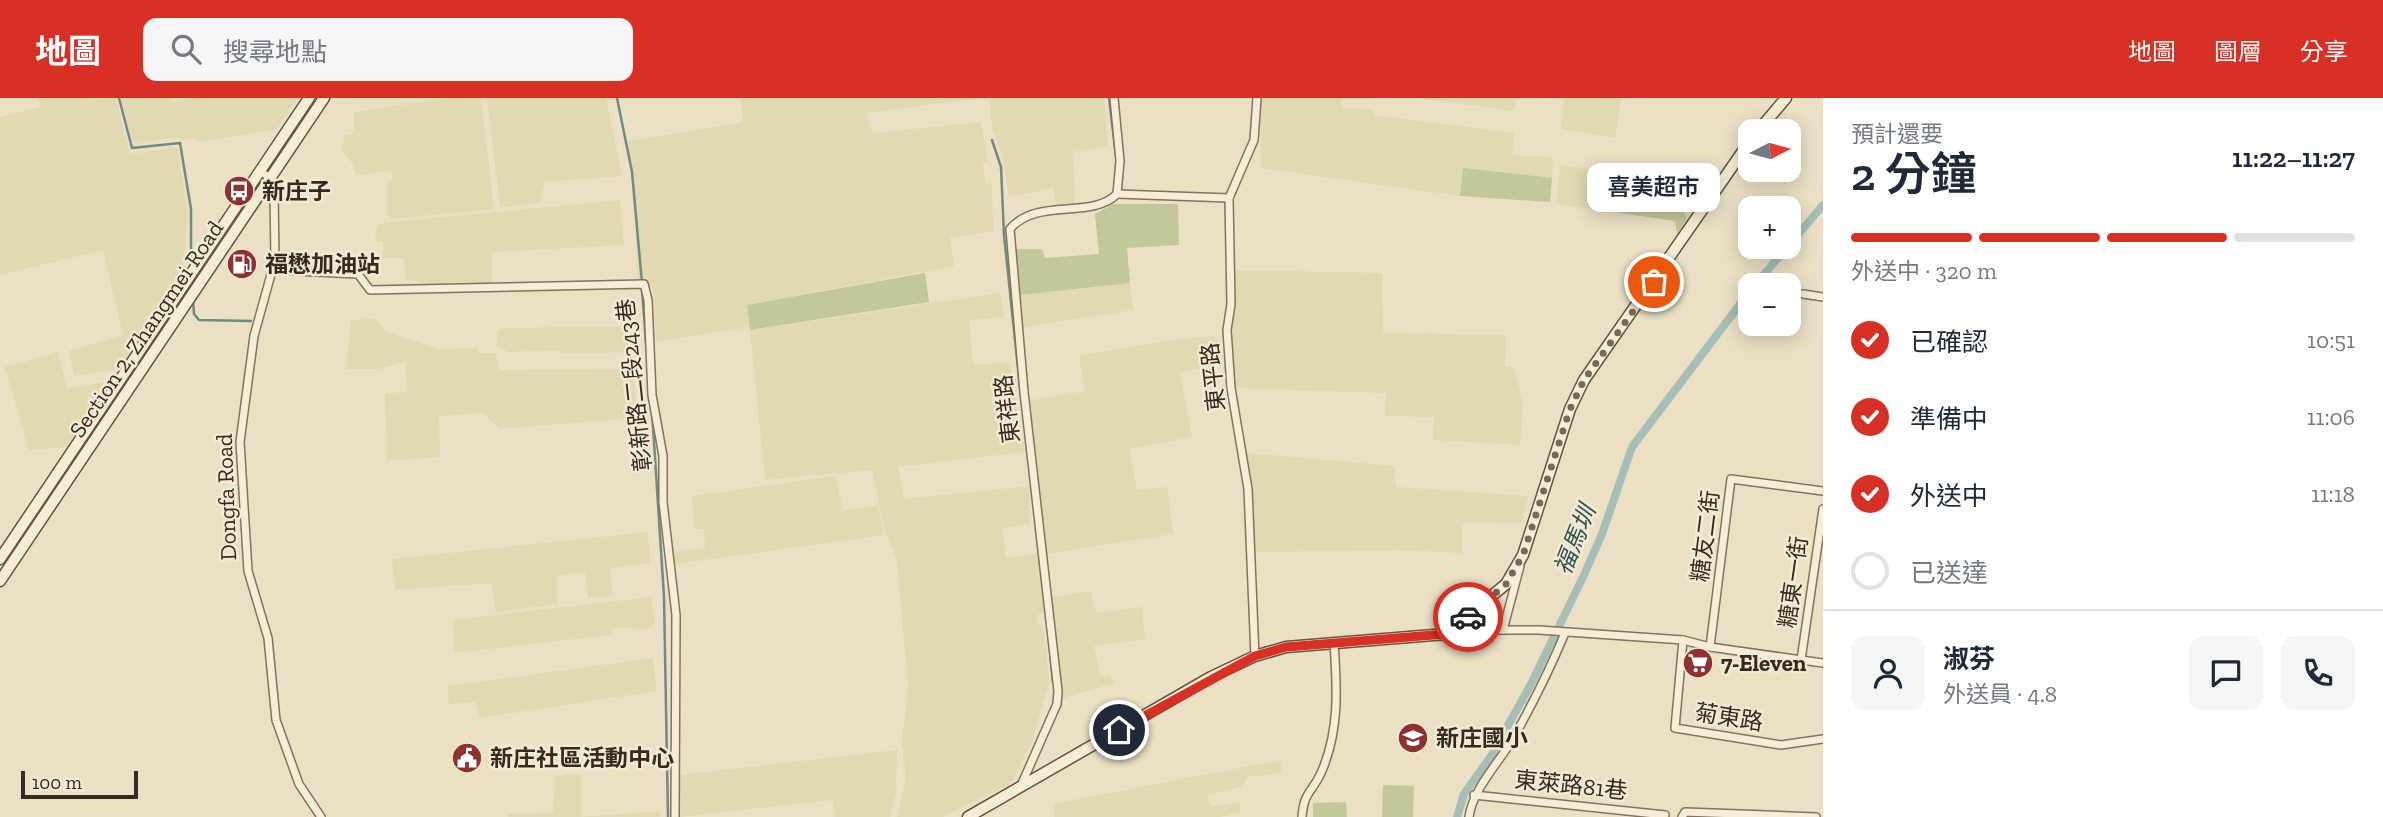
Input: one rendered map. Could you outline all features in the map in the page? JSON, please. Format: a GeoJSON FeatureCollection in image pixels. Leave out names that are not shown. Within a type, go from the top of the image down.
{"type":"FeatureCollection","features":[{"type":"Feature","properties":{"kind":"street","name":"Section 2, Zhangmei Road"},"geometry":{"type":"LineString","coordinates":[[0,559],[309,98]]}},
{"type":"Feature","properties":{"kind":"street","name":"Section 2, Zhangmei Road"},"geometry":{"type":"LineString","coordinates":[[0,581],[324,98]]}},
{"type":"Feature","properties":{"kind":"street"},"geometry":{"type":"LineString","coordinates":[[1114,98],[1120,161],[1117,194],[1229,198]]}},
{"type":"Feature","properties":{"kind":"street","name":"東平路"},"geometry":{"type":"LineString","coordinates":[[1255,656],[1248,489],[1231,388],[1227,330],[1231,304],[1229,198],[1254,140],[1257,98]]}},
{"type":"Feature","properties":{"kind":"street"},"geometry":{"type":"LineString","coordinates":[[1768,119],[1786,98]]}},
{"type":"Feature","properties":{"kind":"street"},"geometry":{"type":"LineString","coordinates":[[1503,630],[1523,555],[1570,409],[1584,380],[1738,158]]}},
{"type":"Feature","properties":{"kind":"street"},"geometry":{"type":"LineString","coordinates":[[260,171],[270,178]]}},
{"type":"Feature","properties":{"kind":"street","name":"Dongfa Road"},"geometry":{"type":"LineString","coordinates":[[270,178],[274,192],[275,270],[254,336],[243,410],[240,442],[242,502],[248,571],[268,638],[274,712],[299,784],[321,817]]}},
{"type":"Feature","properties":{"kind":"street","name":"東祥路"},"geometry":{"type":"LineString","coordinates":[[1020,788],[1057,704],[1058,691],[1024,392],[1010,229],[1026,215],[1101,203],[1117,194]]}},
{"type":"Feature","properties":{"kind":"street","name":"彰新路二段243巷"},"geometry":{"type":"LineString","coordinates":[[275,270],[358,274],[370,290],[639,284],[649,310],[652,395],[663,456],[663,502],[676,615],[675,817]]}},
{"type":"Feature","properties":{"kind":"street"},"geometry":{"type":"LineString","coordinates":[[1803,294],[1823,297]]}},
{"type":"Feature","properties":{"kind":"street","name":"糖友二街"},"geometry":{"type":"LineString","coordinates":[[1710,647],[1731,480],[1823,491]]}},
{"type":"Feature","properties":{"kind":"street","name":"糖東一街"},"geometry":{"type":"LineString","coordinates":[[1801,660],[1823,509]]}},
{"type":"Feature","properties":{"kind":"street"},"geometry":{"type":"LineString","coordinates":[[1446,634],[1506,584],[1523,555]]}},
{"type":"Feature","properties":{"kind":"street"},"geometry":{"type":"LineString","coordinates":[[968,817],[1211,677],[1255,656],[1286,647],[1503,630],[1539,631],[1684,640],[1710,647],[1823,663]]}},
{"type":"Feature","properties":{"kind":"street"},"geometry":{"type":"LineString","coordinates":[[1469,817],[1474,795],[1491,775],[1540,692],[1561,633]]}},
{"type":"Feature","properties":{"kind":"street","name":"菊東路"},"geometry":{"type":"LineString","coordinates":[[1684,640],[1675,728],[1781,745],[1823,739]]}},
{"type":"Feature","properties":{"kind":"street"},"geometry":{"type":"LineString","coordinates":[[1302,817],[1304,797],[1320,775],[1336,724],[1334,642]]}},
{"type":"Feature","properties":{"kind":"street","name":"東萊路81巷"},"geometry":{"type":"LineString","coordinates":[[1474,795],[1665,815]]}},
{"type":"Feature","properties":{"kind":"street"},"geometry":{"type":"LineString","coordinates":[[1682,817],[1685,812],[1816,817]]}},
{"type":"Feature","properties":{"kind":"shaded area"},"geometry":{"type":"Polygon","coordinates":[[[38,98],[88,98],[89,101],[116,98],[130,154],[178,147],[188,217],[183,269],[121,369],[74,376],[69,351],[123,335],[103,250],[0,275],[0,117],[40,107],[38,98]]]}},
{"type":"Feature","properties":{"kind":"shaded area"},"geometry":{"type":"Polygon","coordinates":[[[121,98],[170,98],[172,102],[196,98],[298,98],[277,129],[202,142],[193,138],[182,140],[177,137],[136,144],[131,141],[121,98]]]}},
{"type":"Feature","properties":{"kind":"shaded area"},"geometry":{"type":"Polygon","coordinates":[[[449,98],[481,98],[494,209],[391,219],[387,213],[387,181],[393,180],[391,171],[356,175],[353,164],[341,150],[345,135],[354,134],[354,112],[449,98]]]}},
{"type":"Feature","properties":{"kind":"shaded area"},"geometry":{"type":"Polygon","coordinates":[[[487,98],[606,98],[622,176],[545,182],[539,203],[500,207],[487,98]]]}},
{"type":"Feature","properties":{"kind":"shaded area"},"geometry":{"type":"Polygon","coordinates":[[[741,98],[980,98],[867,113],[872,133],[981,122],[988,161],[982,162],[986,183],[992,184],[993,231],[950,238],[954,266],[747,305],[750,327],[656,342],[653,288],[638,281],[633,177],[627,141],[743,122],[741,98]]]}},
{"type":"Feature","properties":{"kind":"shaded area"},"geometry":{"type":"Polygon","coordinates":[[[990,98],[1104,98],[1108,146],[1073,152],[1075,204],[1056,206],[1054,188],[1009,197],[1002,155],[992,128],[990,98]]]}},
{"type":"Feature","properties":{"kind":"shaded area"},"geometry":{"type":"Polygon","coordinates":[[[1260,98],[1342,98],[1341,107],[1373,110],[1374,115],[1514,133],[1512,155],[1553,157],[1552,178],[1463,168],[1460,196],[1261,168],[1260,98]]]}},
{"type":"Feature","properties":{"kind":"shaded area"},"geometry":{"type":"Polygon","coordinates":[[[1418,98],[1516,98],[1514,111],[1418,98]]]}},
{"type":"Feature","properties":{"kind":"shaded area"},"geometry":{"type":"Polygon","coordinates":[[[1564,98],[1621,98],[1615,138],[1561,129],[1564,98]]]}},
{"type":"Feature","properties":{"kind":"shaded area"},"geometry":{"type":"Polygon","coordinates":[[[1561,165],[1707,187],[1687,219],[1683,211],[1622,207],[1620,213],[1556,204],[1561,165]]]}},
{"type":"Feature","properties":{"kind":"shaded area"},"geometry":{"type":"Polygon","coordinates":[[[620,200],[624,245],[492,252],[492,286],[423,287],[418,280],[406,280],[404,258],[382,258],[383,241],[375,241],[377,226],[382,223],[620,200]]]}},
{"type":"Feature","properties":{"kind":"shaded area"},"geometry":{"type":"Polygon","coordinates":[[[1232,270],[1382,273],[1383,333],[1506,335],[1505,367],[1513,367],[1523,401],[1520,445],[1433,440],[1434,417],[1385,416],[1386,393],[1231,388],[1229,334],[1232,270]]]}},
{"type":"Feature","properties":{"kind":"shaded area"},"geometry":{"type":"Polygon","coordinates":[[[1130,283],[1133,310],[1014,329],[1011,296],[1130,283]]]}},
{"type":"Feature","properties":{"kind":"shaded area"},"geometry":{"type":"Polygon","coordinates":[[[1000,293],[1004,317],[969,320],[973,364],[1010,363],[1025,452],[898,467],[904,499],[1029,486],[1030,523],[1002,528],[1006,558],[1038,553],[1045,613],[1037,615],[1037,625],[1042,625],[1049,684],[1033,738],[1012,783],[943,817],[897,817],[906,778],[902,743],[908,687],[897,562],[885,531],[872,470],[765,480],[750,330],[1000,293]]]}},
{"type":"Feature","properties":{"kind":"shaded area"},"geometry":{"type":"Polygon","coordinates":[[[375,318],[387,332],[442,350],[476,347],[479,353],[496,353],[499,370],[633,369],[638,418],[499,429],[483,413],[439,416],[440,457],[387,461],[385,394],[408,391],[405,362],[379,369],[346,369],[351,321],[375,318]]]}},
{"type":"Feature","properties":{"kind":"shaded area"},"geometry":{"type":"Polygon","coordinates":[[[631,326],[633,352],[508,352],[497,347],[498,330],[508,328],[631,326]]]}},
{"type":"Feature","properties":{"kind":"shaded area"},"geometry":{"type":"Polygon","coordinates":[[[1214,336],[1219,341],[1219,365],[1180,372],[1192,437],[1129,449],[1137,490],[1167,487],[1173,534],[1047,554],[1027,401],[1085,391],[1079,356],[1179,339],[1214,336]]]}},
{"type":"Feature","properties":{"kind":"shaded area"},"geometry":{"type":"Polygon","coordinates":[[[58,352],[67,389],[111,381],[67,447],[29,450],[5,367],[58,352]]]}},
{"type":"Feature","properties":{"kind":"shaded area"},"geometry":{"type":"Polygon","coordinates":[[[1246,453],[1394,466],[1396,487],[1528,496],[1522,523],[1462,522],[1462,553],[1401,550],[1253,552],[1246,453]]]}},
{"type":"Feature","properties":{"kind":"shaded area"},"geometry":{"type":"Polygon","coordinates":[[[835,476],[843,510],[878,506],[884,535],[675,564],[673,553],[705,548],[704,529],[694,529],[692,496],[835,476]]]}},
{"type":"Feature","properties":{"kind":"shaded area"},"geometry":{"type":"Polygon","coordinates":[[[648,532],[650,563],[610,568],[613,596],[588,599],[585,572],[557,576],[557,604],[496,612],[491,583],[395,590],[392,559],[648,532]]]}},
{"type":"Feature","properties":{"kind":"shaded area"},"geometry":{"type":"Polygon","coordinates":[[[1091,591],[1096,613],[1142,607],[1145,639],[1094,646],[1101,676],[1109,675],[1116,683],[1059,699],[1050,597],[1091,591]]]}},
{"type":"Feature","properties":{"kind":"shaded area"},"geometry":{"type":"Polygon","coordinates":[[[651,597],[655,622],[648,629],[618,628],[612,629],[611,635],[454,653],[453,620],[651,597]]]}},
{"type":"Feature","properties":{"kind":"shaded area"},"geometry":{"type":"Polygon","coordinates":[[[653,658],[657,691],[480,718],[475,702],[449,704],[447,686],[653,658]]]}},
{"type":"Feature","properties":{"kind":"shaded area"},"geometry":{"type":"Polygon","coordinates":[[[897,750],[896,792],[890,817],[835,817],[833,800],[679,817],[678,775],[897,750]]]}},
{"type":"Feature","properties":{"kind":"shaded area"},"geometry":{"type":"Polygon","coordinates":[[[1280,760],[1282,773],[1247,777],[1242,787],[1207,795],[1211,807],[1239,802],[1241,812],[1220,817],[1055,817],[1053,804],[1280,760]]]}},
{"type":"Feature","properties":{"kind":"shaded area"},"geometry":{"type":"Polygon","coordinates":[[[581,774],[581,817],[508,817],[508,814],[553,813],[555,776],[581,774]]]}},
{"type":"Feature","properties":{"kind":"shaded area"},"geometry":{"type":"Polygon","coordinates":[[[660,811],[660,817],[581,817],[660,811]]]}},
{"type":"Feature","properties":{"kind":"green space"},"geometry":{"type":"Polygon","coordinates":[[[1463,168],[1552,178],[1550,202],[1460,196],[1463,168]]]}},
{"type":"Feature","properties":{"kind":"green space"},"geometry":{"type":"Polygon","coordinates":[[[1113,204],[1178,204],[1179,245],[1127,248],[1130,283],[1011,296],[1008,249],[1042,249],[1045,258],[1099,254],[1095,214],[1113,204]]]}},
{"type":"Feature","properties":{"kind":"green space"},"geometry":{"type":"Polygon","coordinates":[[[1622,207],[1683,211],[1687,219],[1677,235],[1675,221],[1620,213],[1622,207]]]}},
{"type":"Feature","properties":{"kind":"green space"},"geometry":{"type":"Polygon","coordinates":[[[925,273],[929,302],[750,330],[747,305],[925,273]]]}},
{"type":"Feature","properties":{"kind":"green space"},"geometry":{"type":"Polygon","coordinates":[[[1383,785],[1414,786],[1413,817],[1382,817],[1383,785]]]}},
{"type":"Feature","properties":{"kind":"green space"},"geometry":{"type":"Polygon","coordinates":[[[1346,802],[1347,817],[1313,817],[1313,803],[1346,802]]]}},
{"type":"Feature","properties":{"kind":"waterway"},"geometry":{"type":"LineString","coordinates":[[119,98],[132,148],[180,143],[191,209],[191,269]]}},
{"type":"Feature","properties":{"kind":"waterway"},"geometry":{"type":"LineString","coordinates":[[617,98],[632,172],[642,283]]}},
{"type":"Feature","properties":{"kind":"waterway"},"geometry":{"type":"LineString","coordinates":[[1109,98],[1117,164]]}},
{"type":"Feature","properties":{"kind":"waterway"},"geometry":{"type":"LineString","coordinates":[[992,140],[1001,167],[1004,235],[1021,397]]}},
{"type":"Feature","properties":{"kind":"waterway","name":"福馬圳"},"geometry":{"type":"LineString","coordinates":[[1765,273],[1823,205]]}},
{"type":"Feature","properties":{"kind":"waterway"},"geometry":{"type":"LineString","coordinates":[[642,289],[646,342]]}},
{"type":"Feature","properties":{"kind":"waterway"},"geometry":{"type":"LineString","coordinates":[[193,300],[194,314],[199,320],[251,321]]}},
{"type":"Feature","properties":{"kind":"waterway","name":"福馬圳"},"geometry":{"type":"LineString","coordinates":[[1457,817],[1464,794],[1491,756],[1531,684],[1584,575],[1602,534],[1632,447],[1738,307]]}},
{"type":"Feature","properties":{"kind":"waterway"},"geometry":{"type":"LineString","coordinates":[[652,411],[664,597],[668,817]]}},
{"type":"Feature","properties":{"kind":"waterway"},"geometry":{"type":"LineString","coordinates":[[1050,651],[1053,682]]}},
{"type":"Feature","properties":{"kind":"way so far"},"geometry":{"type":"LineString","coordinates":[[1468,617],[1506,584],[1523,555],[1570,409],[1584,380],[1654,282]]}},
{"type":"Feature","properties":{"kind":"place","name":"新庄子"},"geometry":{"type":"Point","coordinates":[239,191]}},
{"type":"Feature","properties":{"kind":"place","name":"福懋加油站"},"geometry":{"type":"Point","coordinates":[242,264]}},
{"type":"Feature","properties":{"kind":"place","name":"喜美超市"},"geometry":{"type":"Point","coordinates":[1654,282]}},
{"type":"Feature","properties":{"kind":"place","name":"7-Eleven"},"geometry":{"type":"Point","coordinates":[1698,663]}},
{"type":"Feature","properties":{"kind":"place","name":"新庄國小"},"geometry":{"type":"Point","coordinates":[1413,738]}},
{"type":"Feature","properties":{"kind":"place","name":"新庄社區活動中心"},"geometry":{"type":"Point","coordinates":[467,758]}},
{"type":"Feature","properties":{"kind":"route"},"geometry":{"type":"LineString","coordinates":[[1119,730],[1211,677],[1255,656],[1286,647],[1446,634],[1468,617]]}}]}
